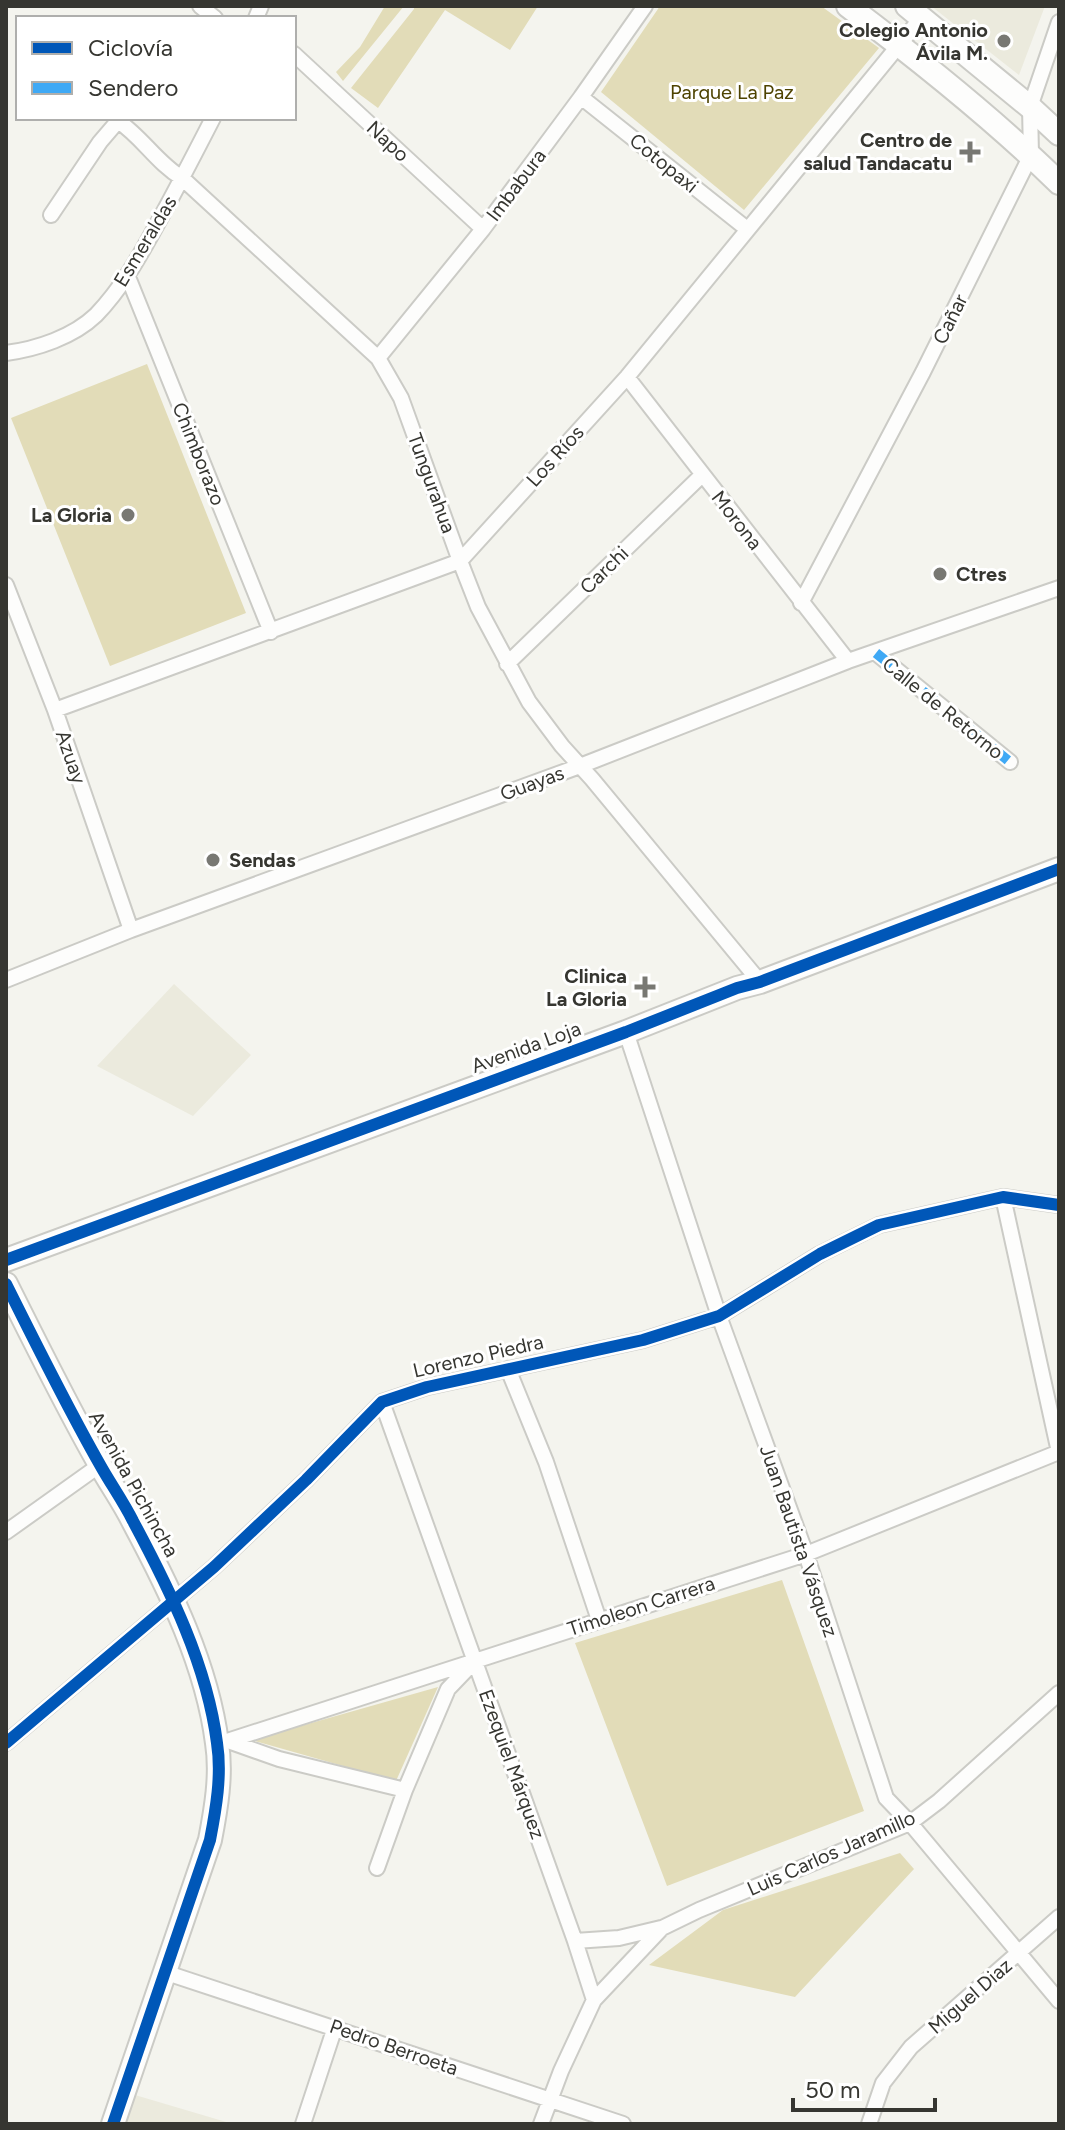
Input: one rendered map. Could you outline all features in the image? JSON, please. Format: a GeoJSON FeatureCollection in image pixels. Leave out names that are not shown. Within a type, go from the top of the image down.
{"type":"FeatureCollection","features":[{"type":"Feature","properties":{"kind":"street","name":"Imbabura"},"geometry":{"type":"LineString","coordinates":[[378,358],[483,229],[645,6]]}},
{"type":"Feature","properties":{"kind":"street"},"geometry":{"type":"LineString","coordinates":[[848,6],[1031,155],[1059,183]]}},
{"type":"Feature","properties":{"kind":"street"},"geometry":{"type":"LineString","coordinates":[[915,12],[1059,134]]}},
{"type":"Feature","properties":{"kind":"street","name":"Los Ríos"},"geometry":{"type":"LineString","coordinates":[[55,710],[460,561],[627,377],[899,45],[915,12]]}},
{"type":"Feature","properties":{"kind":"street","name":"Cañar"},"geometry":{"type":"LineString","coordinates":[[801,603],[923,372],[1031,155],[1030,107],[1059,22]]}},
{"type":"Feature","properties":{"kind":"street","name":"Napo"},"geometry":{"type":"LineString","coordinates":[[296,56],[483,229]]}},
{"type":"Feature","properties":{"kind":"street","name":"Cotopaxi"},"geometry":{"type":"LineString","coordinates":[[581,97],[747,229]]}},
{"type":"Feature","properties":{"kind":"street","name":"Esmeraldas"},"geometry":{"type":"LineString","coordinates":[[6,353],[40,346],[71,333],[95,316],[128,277],[212,120]]}},
{"type":"Feature","properties":{"kind":"street","name":"Tungurahua"},"geometry":{"type":"LineString","coordinates":[[51,215],[100,142],[118,121],[378,358],[401,398],[478,607],[529,702],[562,746],[760,982]]}},
{"type":"Feature","properties":{"kind":"street","name":"Chimborazo"},"geometry":{"type":"LineString","coordinates":[[128,277],[271,632]]}},
{"type":"Feature","properties":{"kind":"street","name":"Morona"},"geometry":{"type":"LineString","coordinates":[[627,377],[848,661]]}},
{"type":"Feature","properties":{"kind":"street","name":"Carchi"},"geometry":{"type":"LineString","coordinates":[[507,664],[702,475]]}},
{"type":"Feature","properties":{"kind":"street","name":"Azuay"},"geometry":{"type":"LineString","coordinates":[[6,585],[55,710],[131,930]]}},
{"type":"Feature","properties":{"kind":"street","name":"Guayas"},"geometry":{"type":"LineString","coordinates":[[6,980],[131,930],[580,766],[848,661],[1059,588]]}},
{"type":"Feature","properties":{"kind":"street","name":"Calle de Retorno"},"geometry":{"type":"LineString","coordinates":[[876,653],[1010,762]]}},
{"type":"Feature","properties":{"kind":"street","name":"Avenida Loja"},"geometry":{"type":"LineString","coordinates":[[6,1260],[1059,869]]}},
{"type":"Feature","properties":{"kind":"street","name":"Juan Bautista Vásquez"},"geometry":{"type":"LineString","coordinates":[[626,1032],[719,1316],[806,1554],[886,1798],[1059,2001]]}},
{"type":"Feature","properties":{"kind":"street"},"geometry":{"type":"LineString","coordinates":[[1003,1197],[1059,1452]]}},
{"type":"Feature","properties":{"kind":"street","name":"Lorenzo Piedra"},"geometry":{"type":"LineString","coordinates":[[6,1743],[214,1567],[382,1402],[427,1387],[643,1340],[719,1316],[820,1254],[879,1225],[1003,1197],[1059,1205]]}},
{"type":"Feature","properties":{"kind":"street","name":"Avenida Pichincha"},"geometry":{"type":"LineString","coordinates":[[6,1284],[174,1601],[223,1743],[210,1840],[113,2124]]}},
{"type":"Feature","properties":{"kind":"street"},"geometry":{"type":"LineString","coordinates":[[508,1369],[546,1462],[599,1620]]}},
{"type":"Feature","properties":{"kind":"street","name":"Ezequiel Márquez"},"geometry":{"type":"LineString","coordinates":[[382,1402],[594,2000]]}},
{"type":"Feature","properties":{"kind":"street","name":"Timoleon Carrera"},"geometry":{"type":"LineString","coordinates":[[223,1743],[806,1554],[1059,1452]]}},
{"type":"Feature","properties":{"kind":"street"},"geometry":{"type":"LineString","coordinates":[[6,1532],[100,1465]]}},
{"type":"Feature","properties":{"kind":"street"},"geometry":{"type":"LineString","coordinates":[[377,1868],[405,1790],[448,1689],[475,1661]]}},
{"type":"Feature","properties":{"kind":"street","name":"Luis Carlos Jaramillo"},"geometry":{"type":"LineString","coordinates":[[575,1941],[619,1938],[662,1928],[910,1823],[939,1801],[1059,1693]]}},
{"type":"Feature","properties":{"kind":"street"},"geometry":{"type":"LineString","coordinates":[[223,1743],[405,1790]]}},
{"type":"Feature","properties":{"kind":"street","name":"Miguel Diaz"},"geometry":{"type":"LineString","coordinates":[[869,2124],[883,2083],[911,2047],[1059,1917]]}},
{"type":"Feature","properties":{"kind":"street","name":"Luis Carlos Jaramillo"},"geometry":{"type":"LineString","coordinates":[[594,2000],[662,1928]]}},
{"type":"Feature","properties":{"kind":"street","name":"Pedro Berroeta"},"geometry":{"type":"LineString","coordinates":[[164,1972],[623,2124]]}},
{"type":"Feature","properties":{"kind":"street"},"geometry":{"type":"LineString","coordinates":[[541,2124],[594,2000]]}},
{"type":"Feature","properties":{"kind":"street"},"geometry":{"type":"LineString","coordinates":[[303,2124],[335,2027]]}},
{"type":"Feature","properties":{"kind":"shaded area","name":"Colegio Antonio Ávila M."},"geometry":{"type":"Polygon","coordinates":[[[931,6],[1045,6],[1019,75],[931,6]]]}},
{"type":"Feature","properties":{"kind":"shaded area"},"geometry":{"type":"Polygon","coordinates":[[[174,984],[251,1055],[193,1116],[97,1066],[174,984]]]}},
{"type":"Feature","properties":{"kind":"shaded area"},"geometry":{"type":"Polygon","coordinates":[[[135,2095],[233,2124],[125,2124],[135,2095]]]}},
{"type":"Feature","properties":{"kind":"green space"},"geometry":{"type":"Polygon","coordinates":[[[385,6],[404,6],[343,81],[336,72],[360,47],[385,6]]]}},
{"type":"Feature","properties":{"kind":"green space"},"geometry":{"type":"Polygon","coordinates":[[[414,6],[538,6],[510,50],[445,10],[378,108],[351,88],[414,6]]]}},
{"type":"Feature","properties":{"kind":"green space","name":"Parque La Paz"},"geometry":{"type":"Polygon","coordinates":[[[660,6],[821,6],[879,48],[744,210],[601,92],[660,6]]]}},
{"type":"Feature","properties":{"kind":"green space","name":"La Gloria"},"geometry":{"type":"Polygon","coordinates":[[[147,364],[246,613],[110,666],[11,418],[147,364]]]}},
{"type":"Feature","properties":{"kind":"green space"},"geometry":{"type":"Polygon","coordinates":[[[782,1580],[864,1811],[667,1886],[575,1643],[782,1580]]]}},
{"type":"Feature","properties":{"kind":"green space"},"geometry":{"type":"Polygon","coordinates":[[[438,1687],[396,1781],[251,1740],[438,1687]]]}},
{"type":"Feature","properties":{"kind":"green space"},"geometry":{"type":"Polygon","coordinates":[[[900,1853],[914,1869],[795,1997],[649,1965],[723,1910],[900,1853]]]}},
{"type":"Feature","properties":{"kind":"marked path"},"geometry":{"type":"LineString","coordinates":[[876,653],[1010,762]]}},
{"type":"Feature","properties":{"kind":"cycle path"},"geometry":{"type":"LineString","coordinates":[[6,1260],[1059,869]]}},
{"type":"Feature","properties":{"kind":"cycle path"},"geometry":{"type":"LineString","coordinates":[[6,1743],[214,1567],[382,1402],[427,1387],[643,1340],[719,1316],[820,1254],[879,1225],[1003,1197],[1059,1205]]}},
{"type":"Feature","properties":{"kind":"cycle path"},"geometry":{"type":"LineString","coordinates":[[6,1284],[173,1601],[205,1685],[217,1743],[219,1780],[210,1840],[113,2124]]}},
{"type":"Feature","properties":{"kind":"place","name":"Colegio Antonio Ávila M."},"geometry":{"type":"Point","coordinates":[1004,41]}},
{"type":"Feature","properties":{"kind":"place","name":"Centro de salud Tandacatu"},"geometry":{"type":"Point","coordinates":[970,152]}},
{"type":"Feature","properties":{"kind":"place","name":"La Gloria"},"geometry":{"type":"Point","coordinates":[128,515]}},
{"type":"Feature","properties":{"kind":"place","name":"Ctres"},"geometry":{"type":"Point","coordinates":[940,574]}},
{"type":"Feature","properties":{"kind":"place","name":"Sendas"},"geometry":{"type":"Point","coordinates":[213,860]}},
{"type":"Feature","properties":{"kind":"place","name":"Clinica La Gloria"},"geometry":{"type":"Point","coordinates":[645,987]}}]}
